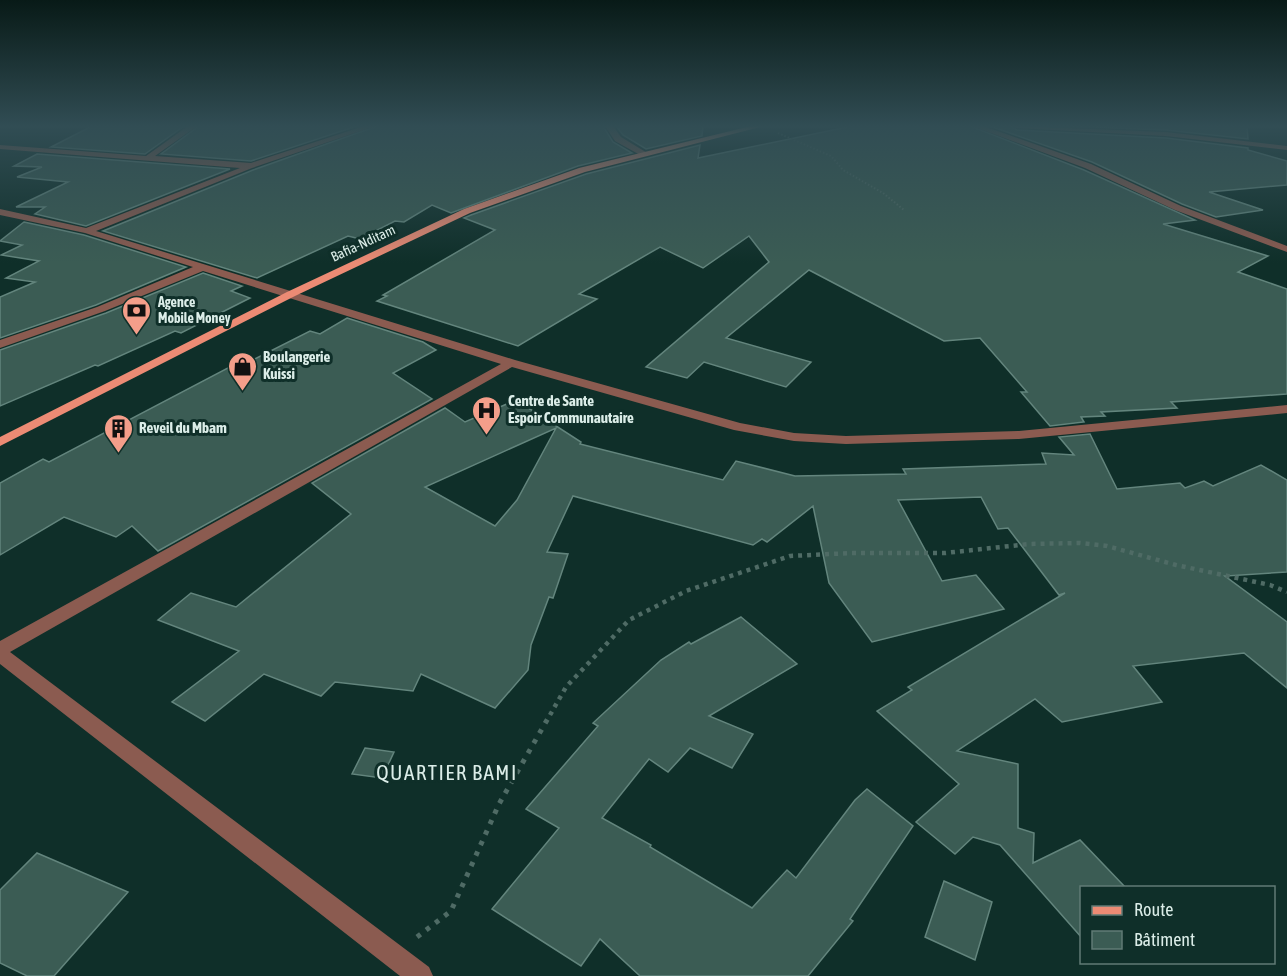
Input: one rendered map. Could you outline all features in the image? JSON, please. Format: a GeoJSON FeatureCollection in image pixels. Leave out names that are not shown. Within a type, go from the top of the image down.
{"type":"FeatureCollection","features":[{"type":"Feature","properties":{"kind":"main road","name":"Bafia-Nditam"},"geometry":{"type":"LineString","coordinates":[[0,442],[291,294],[467,211],[578,172]]}},
{"type":"Feature","properties":{"kind":"street"},"geometry":{"type":"LineString","coordinates":[[87,231],[238,172]]}},
{"type":"Feature","properties":{"kind":"street"},"geometry":{"type":"LineString","coordinates":[[1100,172],[1178,208],[1287,249]]}},
{"type":"Feature","properties":{"kind":"street"},"geometry":{"type":"LineString","coordinates":[[0,212],[87,231],[511,363],[739,427],[794,437],[846,440],[1019,435],[1287,409]]}},
{"type":"Feature","properties":{"kind":"street"},"geometry":{"type":"LineString","coordinates":[[0,344],[101,309],[203,267]]}},
{"type":"Feature","properties":{"kind":"street"},"geometry":{"type":"LineString","coordinates":[[0,649],[511,363]]}},
{"type":"Feature","properties":{"kind":"street"},"geometry":{"type":"LineString","coordinates":[[0,654],[420,976]]}},
{"type":"Feature","properties":{"kind":"path"},"geometry":{"type":"LineString","coordinates":[[846,172],[884,193],[904,210]]}},
{"type":"Feature","properties":{"kind":"path"},"geometry":{"type":"LineString","coordinates":[[392,955],[451,910],[499,804],[566,687],[629,620],[686,591],[790,556],[851,553],[945,553],[1029,544],[1080,543],[1107,546],[1176,565],[1270,585],[1287,592]]}},
{"type":"Feature","properties":{"kind":"building"},"geometry":{"type":"Polygon","coordinates":[[[31,172],[224,172],[86,226],[35,214],[45,207],[16,207],[68,182],[17,177],[31,172]]]}},
{"type":"Feature","properties":{"kind":"building"},"geometry":{"type":"Polygon","coordinates":[[[249,172],[563,172],[451,213],[432,205],[404,222],[395,221],[360,239],[348,236],[257,278],[103,231],[249,172]]]}},
{"type":"Feature","properties":{"kind":"building"},"geometry":{"type":"Polygon","coordinates":[[[596,172],[1087,172],[1195,220],[1163,224],[1268,256],[1238,272],[1287,289],[1287,394],[1171,402],[1177,408],[1101,412],[1105,416],[1081,417],[1084,422],[1050,426],[1021,392],[1027,392],[980,338],[944,341],[809,270],[726,338],[811,362],[786,387],[704,362],[687,378],[646,367],[769,262],[749,236],[703,268],[660,247],[579,294],[597,299],[518,346],[377,301],[387,296],[383,295],[495,230],[464,218],[596,172]]]}},
{"type":"Feature","properties":{"kind":"building"},"geometry":{"type":"Polygon","coordinates":[[[1112,172],[1287,172],[1287,185],[1209,192],[1263,210],[1216,217],[1112,172]]]}},
{"type":"Feature","properties":{"kind":"building"},"geometry":{"type":"Polygon","coordinates":[[[24,222],[84,235],[186,267],[96,305],[0,338],[0,297],[35,282],[6,278],[39,261],[1,255],[22,245],[0,241],[24,222]]]}},
{"type":"Feature","properties":{"kind":"building"},"geometry":{"type":"Polygon","coordinates":[[[203,273],[242,286],[231,291],[250,298],[181,333],[175,331],[98,366],[95,365],[0,406],[0,350],[106,313],[203,273]]]}},
{"type":"Feature","properties":{"kind":"building"},"geometry":{"type":"Polygon","coordinates":[[[347,318],[423,342],[436,350],[393,373],[432,399],[158,551],[132,526],[116,537],[64,517],[0,555],[0,483],[43,459],[49,462],[243,360],[249,362],[310,331],[320,334],[347,318]]]}},
{"type":"Feature","properties":{"kind":"building"},"geometry":{"type":"Polygon","coordinates":[[[516,400],[581,442],[580,444],[723,480],[736,461],[795,476],[906,474],[903,469],[1046,464],[1042,453],[1074,455],[1059,437],[1090,434],[1117,489],[1180,483],[1185,488],[1204,481],[1213,486],[1261,465],[1287,480],[1287,572],[1225,576],[1287,622],[1287,688],[1244,653],[1133,666],[1162,702],[1062,722],[1035,699],[957,751],[1018,764],[1018,828],[1034,833],[1033,863],[1080,840],[1124,886],[1080,886],[1080,936],[1000,845],[973,837],[955,854],[916,822],[959,784],[877,711],[912,690],[908,687],[1065,593],[1059,595],[1008,528],[998,529],[981,497],[898,500],[942,581],[976,575],[1004,609],[872,642],[829,583],[813,506],[767,542],[762,539],[753,545],[573,496],[547,552],[568,554],[553,598],[549,597],[531,645],[528,670],[495,708],[421,674],[413,691],[335,682],[321,696],[264,674],[205,721],[172,702],[239,651],[158,620],[191,593],[236,607],[351,514],[312,483],[445,408],[465,422],[516,400]],[[556,428],[425,487],[495,526],[517,500],[556,428]]]}},
{"type":"Feature","properties":{"kind":"building"},"geometry":{"type":"Polygon","coordinates":[[[741,617],[797,664],[709,716],[753,734],[732,768],[690,748],[668,772],[649,759],[602,818],[651,845],[650,847],[752,908],[787,870],[796,878],[855,800],[867,789],[913,826],[850,919],[853,921],[808,976],[640,976],[600,939],[581,966],[492,909],[559,828],[526,809],[598,726],[593,723],[661,660],[689,642],[691,644],[741,617]]]}},
{"type":"Feature","properties":{"kind":"building"},"geometry":{"type":"Polygon","coordinates":[[[365,748],[394,752],[382,778],[352,774],[365,748]]]}},
{"type":"Feature","properties":{"kind":"building"},"geometry":{"type":"Polygon","coordinates":[[[37,853],[128,892],[54,976],[27,976],[0,963],[0,890],[37,853]]]}},
{"type":"Feature","properties":{"kind":"building"},"geometry":{"type":"Polygon","coordinates":[[[944,881],[992,902],[975,960],[925,937],[944,881]]]}},
{"type":"Feature","properties":{"kind":"place","name":"Agence Mobile Money"},"geometry":{"type":"Point","coordinates":[137,336]}},
{"type":"Feature","properties":{"kind":"place","name":"Boulangerie Kuissi"},"geometry":{"type":"Point","coordinates":[242,392]}},
{"type":"Feature","properties":{"kind":"place","name":"Centre de Sante Espoir Communautaire"},"geometry":{"type":"Point","coordinates":[487,436]}},
{"type":"Feature","properties":{"kind":"place","name":"Reveil du Mbam"},"geometry":{"type":"Point","coordinates":[118,454]}},
{"type":"Feature","properties":{"kind":"district","name":"QUARTIER BAMI"},"geometry":{"type":"Point","coordinates":[447,773]}}]}
